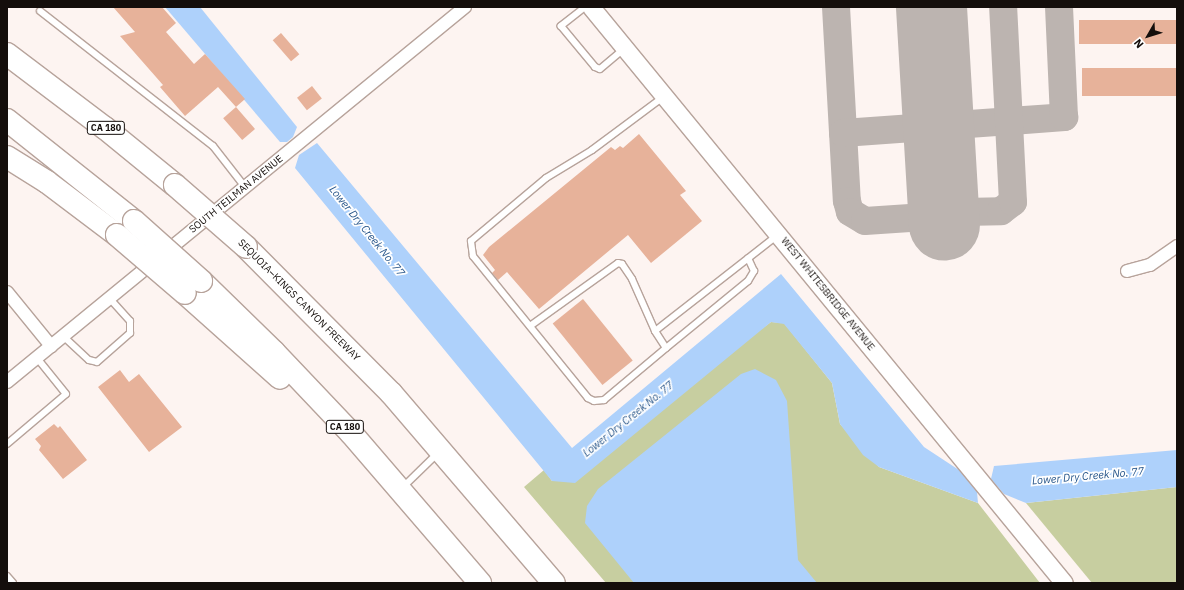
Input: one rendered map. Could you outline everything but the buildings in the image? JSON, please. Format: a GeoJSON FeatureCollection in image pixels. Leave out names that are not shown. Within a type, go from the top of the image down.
{"type":"FeatureCollection","features":[{"type":"Feature","properties":{"kind":"highway","name":"SEQUOIA–KINGS CANYON FREEWAY"},"geometry":{"type":"LineString","coordinates":[[7,53],[36,74],[175,185],[246,247],[391,393],[554,583]]}},
{"type":"Feature","properties":{"kind":"highway","name":"CA 180"},"geometry":{"type":"LineString","coordinates":[[7,120],[134,221],[193,287],[274,352],[351,433],[480,583]]}},
{"type":"Feature","properties":{"kind":"highway"},"geometry":{"type":"LineString","coordinates":[[7,157],[47,182],[117,235],[193,287],[315,412],[473,583]]}},
{"type":"Feature","properties":{"kind":"main road","name":"WEST WHITESBRIDGE AVENUE"},"geometry":{"type":"LineString","coordinates":[[591,7],[973,470],[1064,583]]}},
{"type":"Feature","properties":{"kind":"street","name":"SOUTH TEILMAN AVENUE"},"geometry":{"type":"LineString","coordinates":[[7,382],[465,7]]}},
{"type":"Feature","properties":{"kind":"street"},"geometry":{"type":"LineString","coordinates":[[1127,271],[1150,265],[1177,246]]}},
{"type":"Feature","properties":{"kind":"street"},"geometry":{"type":"LineString","coordinates":[[7,292],[51,346]]}},
{"type":"Feature","properties":{"kind":"lane"},"geometry":{"type":"LineString","coordinates":[[585,7],[561,26],[595,67],[600,69],[625,48]]}},
{"type":"Feature","properties":{"kind":"lane"},"geometry":{"type":"LineString","coordinates":[[40,11],[214,146],[245,187]]}},
{"type":"Feature","properties":{"kind":"lane"},"geometry":{"type":"LineString","coordinates":[[664,96],[592,150],[546,178],[471,241],[473,256],[588,398],[594,401],[604,400],[748,281],[754,271],[748,258]]}},
{"type":"Feature","properties":{"kind":"lane"},"geometry":{"type":"LineString","coordinates":[[655,331],[778,234]]}},
{"type":"Feature","properties":{"kind":"lane"},"geometry":{"type":"LineString","coordinates":[[530,326],[618,263],[622,264],[632,279],[655,331],[666,348]]}},
{"type":"Feature","properties":{"kind":"lane"},"geometry":{"type":"LineString","coordinates":[[63,336],[89,360],[96,362],[130,333],[130,321],[109,298]]}},
{"type":"Feature","properties":{"kind":"lane"},"geometry":{"type":"LineString","coordinates":[[7,444],[66,394],[37,358]]}},
{"type":"Feature","properties":{"kind":"lane"},"geometry":{"type":"LineString","coordinates":[[400,490],[441,451]]}},
{"type":"Feature","properties":{"kind":"lane"},"geometry":{"type":"LineString","coordinates":[[7,576],[13,583]]}},
{"type":"Feature","properties":{"kind":"green space"},"geometry":{"type":"Polygon","coordinates":[[[771,322],[784,323],[832,383],[840,424],[879,467],[978,503],[1040,583],[606,583],[524,487],[544,470],[552,481],[771,322]]]}},
{"type":"Feature","properties":{"kind":"green space"},"geometry":{"type":"Polygon","coordinates":[[[1177,487],[1177,583],[1092,583],[1026,503],[1177,487]]]}},
{"type":"Feature","properties":{"kind":"water"},"geometry":{"type":"Polygon","coordinates":[[[165,7],[200,7],[297,127],[293,137],[287,142],[280,142],[165,7]]]}},
{"type":"Feature","properties":{"kind":"water","name":"Lower Dry Creek No. 77"},"geometry":{"type":"Polygon","coordinates":[[[317,143],[572,448],[781,274],[924,447],[959,470],[977,492],[978,503],[879,467],[863,455],[840,424],[832,383],[784,324],[771,322],[575,483],[552,481],[295,168],[299,155],[317,143]]]}},
{"type":"Feature","properties":{"kind":"water"},"geometry":{"type":"Polygon","coordinates":[[[755,369],[776,380],[787,401],[798,560],[817,583],[634,583],[585,523],[587,506],[598,489],[741,374],[755,369]]]}},
{"type":"Feature","properties":{"kind":"water","name":"Lower Dry Creek No. 77"},"geometry":{"type":"Polygon","coordinates":[[[1177,450],[1177,487],[1026,503],[1004,494],[991,479],[994,466],[1177,450]]]}},
{"type":"Feature","properties":{"kind":"taxiway"},"geometry":{"type":"LineString","coordinates":[[836,7],[847,201],[850,212],[865,221],[925,217],[931,215],[939,206],[941,182]]}},
{"type":"Feature","properties":{"kind":"taxiway"},"geometry":{"type":"LineString","coordinates":[[941,182],[950,204],[962,212],[1001,211],[1013,202],[1003,7]]}},
{"type":"Feature","properties":{"kind":"taxiway"},"geometry":{"type":"LineString","coordinates":[[843,133],[1064,117],[1059,7]]}},
{"type":"Feature","properties":{"kind":"runway"},"geometry":{"type":"LineString","coordinates":[[931,7],[944,225]]}}]}
